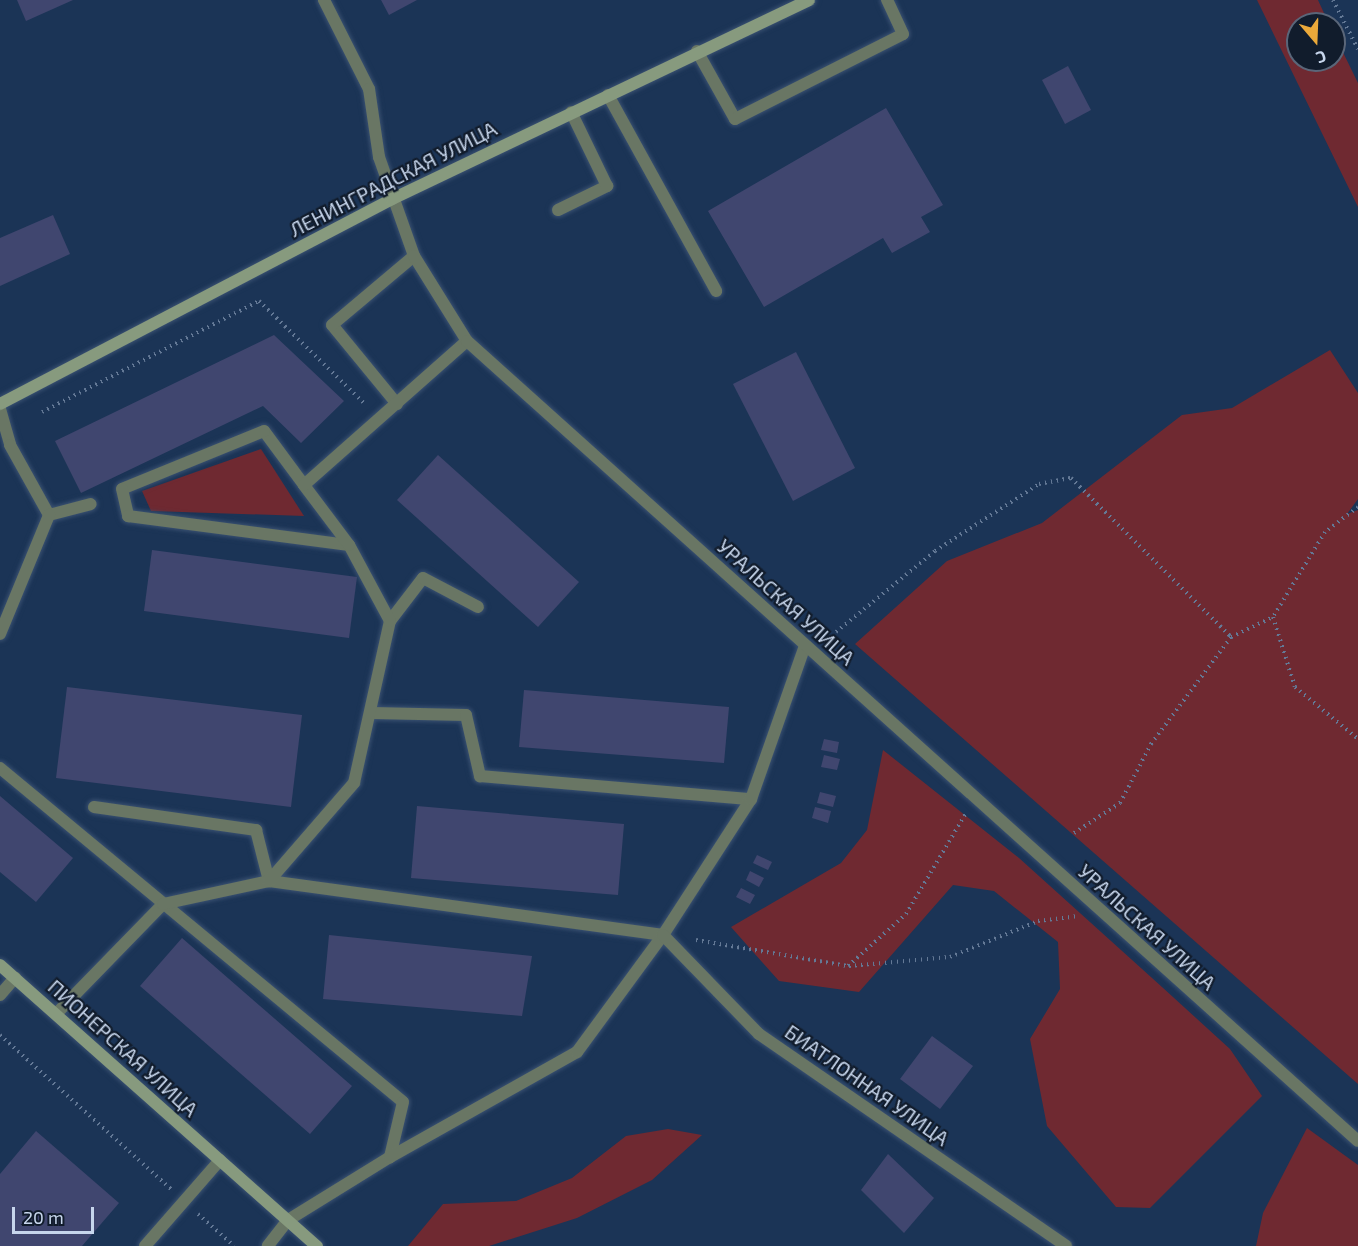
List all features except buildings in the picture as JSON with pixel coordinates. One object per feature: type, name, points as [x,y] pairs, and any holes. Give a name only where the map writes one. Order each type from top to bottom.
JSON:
[{"type":"main road","name":"ЛЕНИНГРАДСКАЯ УЛИЦА","points":[[0,404],[392,199],[697,51],[809,0]]},
{"type":"main road","name":"ПИОНЕРСКАЯ УЛИЦА","points":[[0,965],[317,1246]]},
{"type":"street","name":"УРАЛЬСКАЯ УЛИЦА","points":[[324,0],[369,89],[392,199],[414,256],[467,341],[976,797],[1102,914],[1358,1141]]},
{"type":"street","points":[[697,51],[735,119],[903,34],[887,0]]},
{"type":"street","points":[[608,94],[716,291]]},
{"type":"street","points":[[558,210],[608,186],[571,112]]},
{"type":"street","points":[[397,404],[332,325],[414,256]]},
{"type":"street","points":[[304,485],[467,341]]},
{"type":"street","points":[[0,409],[5,448],[49,515]]},
{"type":"street","points":[[349,545],[128,516],[122,489],[264,431],[349,545],[390,621]]},
{"type":"street","points":[[49,515],[91,504]]},
{"type":"street","points":[[0,634],[49,515]]},
{"type":"street","points":[[269,881],[354,783],[372,713],[390,621],[423,578],[478,607]]},
{"type":"street","points":[[268,1246],[288,1220],[390,1157],[577,1052],[663,935],[751,799],[805,646]]},
{"type":"street","points":[[372,713],[466,715],[480,776],[751,799]]},
{"type":"street","points":[[0,768],[403,1102],[390,1157]]},
{"type":"street","points":[[94,807],[256,830],[269,881]]},
{"type":"street","points":[[56,1014],[163,904],[269,881],[663,935]]},
{"type":"street","name":"БИАТЛОННАЯ УЛИЦА","points":[[663,935],[759,1034],[1066,1246]]},
{"type":"street","points":[[0,995],[15,978]]},
{"type":"street","points":[[145,1246],[220,1160]]},
{"type":"path","points":[[1333,0],[1358,49]]},
{"type":"path","points":[[42,412],[259,302],[380,419]]},
{"type":"path","points":[[836,632],[935,550],[1039,484],[1071,478],[1231,637]]},
{"type":"path","points":[[1074,832],[1120,803],[1151,744],[1231,637],[1273,617],[1325,532],[1358,507]]},
{"type":"path","points":[[1273,617],[1295,687],[1358,739]]},
{"type":"path","points":[[848,966],[906,914],[976,797]]},
{"type":"path","points":[[663,935],[848,966],[950,957],[1038,921],[1102,914]]},
{"type":"path","points":[[0,1035],[234,1246]]},
{"type":"shaded area","points":[[1257,0],[1318,0],[1324,12],[1286,12],[1286,59]]},
{"type":"shaded area","points":[[1346,58],[1358,83],[1358,207],[1292,72],[1346,72]]},
{"type":"shaded area","points":[[1330,350],[1358,393],[1358,499],[1347,514],[1358,510],[1358,1084],[855,644],[947,561],[1042,523],[1182,415],[1232,408]]},
{"type":"shaded area","points":[[261,449],[304,516],[151,511],[142,491]]},
{"type":"shaded area","points":[[883,750],[1019,858],[1230,1049],[1262,1096],[1150,1208],[1116,1207],[1047,1126],[1030,1039],[1060,989],[1058,942],[994,891],[953,885],[859,992],[779,981],[731,927],[841,863],[867,830]]},
{"type":"shaded area","points":[[1307,1128],[1358,1165],[1358,1246],[1256,1246],[1263,1213]]},
{"type":"shaded area","points":[[668,1129],[702,1135],[652,1180],[577,1218],[489,1246],[408,1246],[443,1204],[516,1201],[572,1178],[626,1136]]}]
